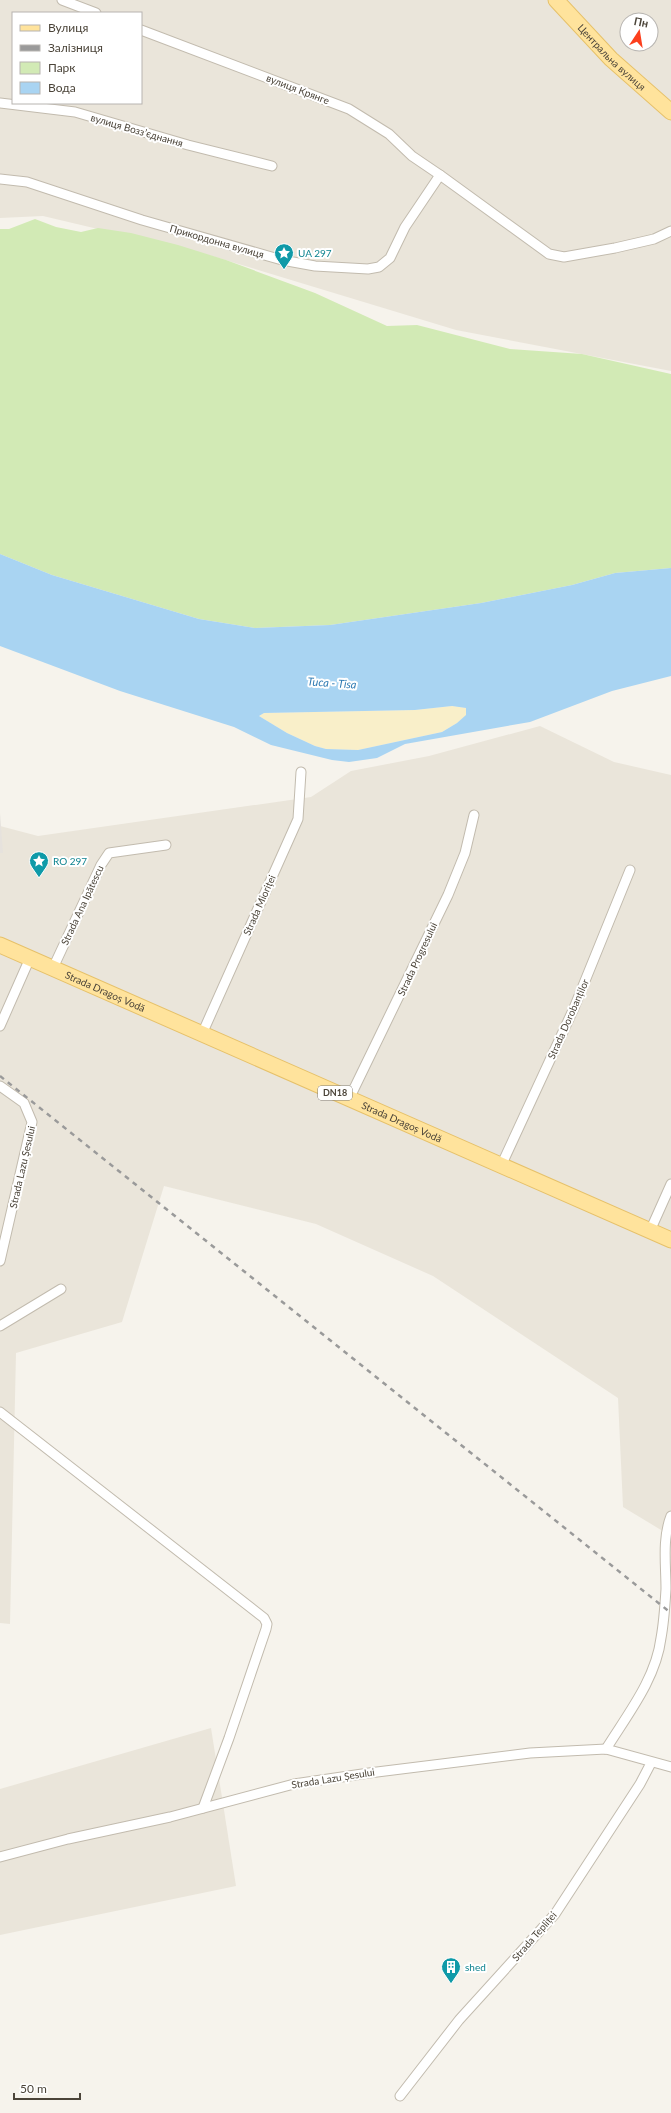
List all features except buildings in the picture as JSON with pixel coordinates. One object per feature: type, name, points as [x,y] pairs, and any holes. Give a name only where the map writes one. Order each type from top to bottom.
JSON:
[{"type":"main road","name":"Центральна вулиця","points":[[556,0],[611,60],[671,112]]},
{"type":"main road","name":"Strada Dragoș Vodă","points":[[0,945],[671,1240]]},
{"type":"street","points":[[62,0],[93,12]]},
{"type":"street","name":"вулиця Крянге","points":[[142,30],[348,109],[389,134],[412,156],[440,175]]},
{"type":"street","name":"вулиця Воззʼєднання","points":[[0,103],[75,112],[188,145],[272,166]]},
{"type":"street","points":[[440,175],[549,254],[564,256],[614,248],[654,239],[671,231]]},
{"type":"street","name":"Прикордонна вулиця","points":[[0,179],[27,182],[142,220],[282,260],[315,266],[368,269],[379,267],[390,258],[405,228],[440,175]]},
{"type":"street","name":"Strada Mioriței","points":[[202,1034],[298,819],[301,772]]},
{"type":"street","name":"Strada Progresului","points":[[349,1099],[448,895],[465,853],[474,815]]},
{"type":"street","name":"Strada Ana Ipătescu","points":[[53,968],[101,865],[109,853],[166,845]]},
{"type":"street","name":"Strada Dorobanților","points":[[501,1166],[574,1008],[630,870]]},
{"type":"street","points":[[0,1026],[30,958]]},
{"type":"street","name":"Strada Lazu Șesului","points":[[0,1086],[24,1103],[32,1122],[0,1262]]},
{"type":"street","points":[[650,1231],[671,1184]]},
{"type":"street","points":[[0,1326],[61,1289]]},
{"type":"street","points":[[0,1412],[264,1618],[267,1624],[266,1629],[203,1808]]},
{"type":"street","points":[[606,1749],[653,1670],[661,1638],[666,1589],[666,1542],[671,1516]]},
{"type":"street","name":"Strada Lazu Șesului","points":[[0,1857],[68,1839],[203,1808],[294,1784],[361,1774],[530,1753],[606,1749],[651,1763],[671,1767]]},
{"type":"street","name":"Strada Tepliței","points":[[400,2096],[459,2020],[555,1914],[640,1784],[651,1763]]},
{"type":"shaded area","points":[[0,0],[671,0],[671,371],[456,330],[212,256],[43,216],[0,218]]},
{"type":"shaded area","points":[[540,726],[614,762],[671,775],[671,1536],[623,1507],[618,1398],[433,1276],[316,1224],[164,1186],[122,1322],[16,1353],[10,1624],[0,1623],[0,826],[38,836],[311,797],[351,771],[429,756]]},
{"type":"shaded area","points":[[0,813],[3,853],[0,853]]},
{"type":"shaded area","points":[[211,1728],[236,1886],[0,1935],[0,1789]]},
{"type":"green space","points":[[35,219],[56,227],[81,232],[98,228],[131,233],[178,245],[226,260],[315,293],[387,326],[417,325],[510,349],[582,354],[671,374],[671,568],[615,573],[572,585],[481,603],[330,625],[255,628],[199,619],[52,575],[0,554],[0,229],[9,229]]},
{"type":"sand","points":[[452,706],[466,708],[466,716],[442,732],[358,750],[326,749],[315,746],[287,733],[259,716],[264,713],[415,710]]},
{"type":"water","name":"Тиса - Tisa","points":[[0,554],[52,575],[199,619],[255,628],[330,625],[481,603],[572,585],[615,573],[671,568],[671,676],[612,691],[530,722],[405,744],[377,758],[349,762],[332,760],[271,745],[234,727],[120,691],[0,646]],"holes":[[[452,706],[466,708],[466,715],[457,723],[442,732],[358,750],[326,749],[315,746],[287,733],[259,716],[264,713],[415,710]]]},
{"type":"railway","points":[[0,1076],[671,1613]]},
{"type":"place","name":"UA 297","points":[[284,270]]},
{"type":"place","name":"RO 297","points":[[39,878]]},
{"type":"place","name":"shed","points":[[451,1984]]}]
